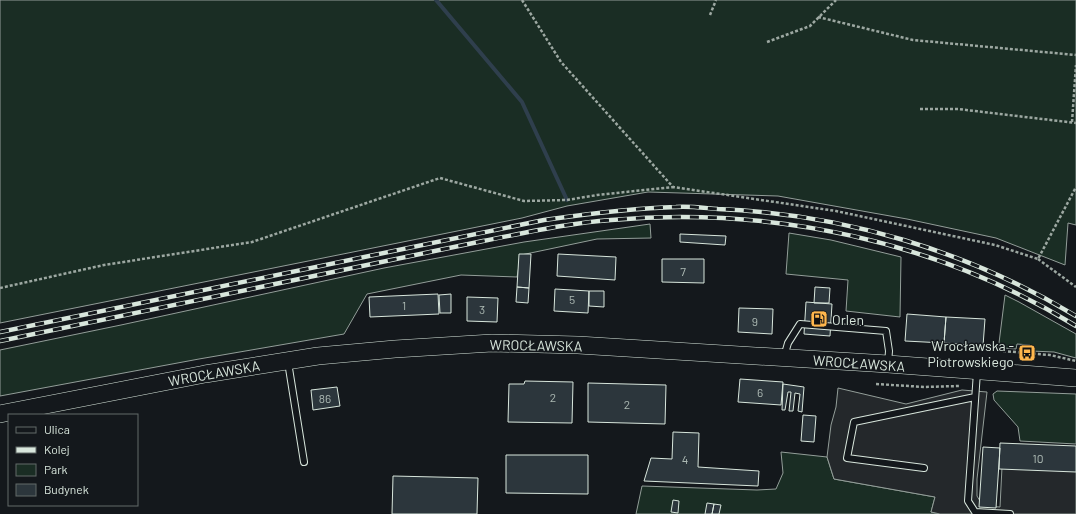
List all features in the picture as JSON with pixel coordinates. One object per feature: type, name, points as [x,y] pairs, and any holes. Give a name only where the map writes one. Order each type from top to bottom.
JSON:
[{"type":"main road","name":"WROCŁAWSKA","points":[[0,414],[205,374],[350,352],[492,343],[578,345],[888,364],[977,372],[1076,378]]},
{"type":"lane","points":[[784,358],[788,343],[800,324],[886,331],[889,351],[888,364]]},
{"type":"lane","points":[[288,361],[304,462]]},
{"type":"lane","points":[[977,372],[968,501],[975,512],[1010,514]]},
{"type":"lane","points":[[924,468],[847,458],[854,422],[975,397]]},
{"type":"path","points":[[522,0],[561,62],[673,187]]},
{"type":"path","points":[[710,15],[716,0]]},
{"type":"path","points":[[767,42],[810,26],[836,0]]},
{"type":"path","points":[[818,17],[913,40],[1076,55]]},
{"type":"path","points":[[1072,122],[1076,66]]},
{"type":"path","points":[[920,109],[958,109],[1076,123]]},
{"type":"path","points":[[0,288],[104,265],[252,242],[440,178],[524,201],[567,200],[597,195],[673,187],[836,211],[995,245],[1038,260],[1076,287]]},
{"type":"path","points":[[1038,260],[1076,187]]},
{"type":"path","points":[[1003,351],[1050,355],[1076,361]]},
{"type":"path","points":[[876,384],[924,387]]},
{"type":"green space","points":[[0,0],[1076,0],[1076,225],[1068,223],[1065,265],[996,238],[907,219],[778,196],[648,192],[567,206],[522,218],[0,323]]},
{"type":"green space","points":[[650,224],[651,238],[597,239],[521,255],[517,277],[461,275],[367,294],[344,334],[0,396],[0,350],[384,268],[524,242]]},
{"type":"green space","points":[[789,233],[831,240],[901,257],[900,317],[846,311],[848,280],[786,274]]},
{"type":"green space","points":[[1005,295],[1076,334],[1076,358],[1054,352],[1031,351],[1030,345],[1017,344],[1016,349],[1004,348],[998,351]]},
{"type":"green space","points":[[997,391],[1076,394],[1076,444],[1020,441],[1018,427],[994,400],[993,394]]},
{"type":"green space","points":[[781,452],[827,457],[834,479],[935,497],[931,512],[940,514],[636,514],[642,486],[757,490],[776,489],[783,473]]},
{"type":"shaded area","points":[[838,388],[906,404],[962,390],[987,392],[977,479],[977,496],[983,506],[1000,507],[1002,467],[1076,471],[1076,514],[940,514],[931,512],[935,497],[834,479],[827,457]]},
{"type":"building","points":[[680,234],[726,236],[725,245],[680,242]]},
{"type":"building","points":[[519,254],[531,254],[529,288],[517,287]]},
{"type":"building","points":[[558,254],[616,257],[615,280],[557,276]]},
{"type":"building","points":[[662,259],[704,259],[704,283],[662,282]]},
{"type":"building","points":[[517,287],[529,288],[528,303],[516,302]]},
{"type":"building","points":[[815,287],[830,288],[829,303],[814,303]]},
{"type":"building","points":[[555,289],[589,291],[588,313],[554,311]]},
{"type":"building","points":[[589,291],[604,291],[604,307],[589,306]]},
{"type":"building","points":[[438,294],[439,314],[370,317],[369,297]]},
{"type":"building","points":[[451,294],[451,313],[440,313],[439,295]]},
{"type":"building","points":[[467,297],[498,298],[497,322],[467,321]]},
{"type":"building","points":[[806,302],[832,304],[830,336],[804,334]]},
{"type":"building","points":[[739,308],[773,309],[772,334],[738,332]]},
{"type":"building","points":[[907,314],[946,317],[944,343],[905,341]]},
{"type":"building","points":[[946,317],[985,319],[983,346],[944,343]]},
{"type":"building","points":[[740,379],[783,382],[781,405],[738,402]]},
{"type":"building","points":[[525,381],[573,382],[572,423],[508,422],[509,384],[524,384]]},
{"type":"building","points":[[588,383],[666,385],[665,424],[588,422]]},
{"type":"building","points":[[783,384],[804,387],[802,412],[798,411],[800,394],[795,393],[793,411],[789,411],[791,392],[788,392],[785,410],[782,410]]},
{"type":"building","points":[[337,387],[340,406],[313,410],[311,390]]},
{"type":"building","points":[[803,415],[816,416],[814,442],[801,441]]},
{"type":"building","points":[[673,432],[699,433],[698,467],[759,471],[758,486],[644,481],[651,458],[672,459]]},
{"type":"building","points":[[1000,443],[1076,446],[1076,472],[999,469]]},
{"type":"building","points":[[983,447],[1000,448],[996,508],[979,507]]},
{"type":"building","points":[[506,455],[588,455],[588,494],[506,493]]},
{"type":"building","points":[[393,476],[478,478],[477,514],[392,514]]},
{"type":"building","points":[[673,500],[679,501],[678,513],[671,512]]},
{"type":"building","points":[[707,503],[714,504],[712,514],[705,514]]},
{"type":"building","points":[[714,504],[721,505],[719,514],[712,514]]},
{"type":"waterway","points":[[436,0],[522,102],[567,200]]},
{"type":"railway","points":[[0,332],[544,220],[626,210],[681,207],[765,212],[858,228],[904,240],[948,255],[992,273],[1035,293],[1076,316]]},
{"type":"railway","points":[[0,341],[483,241],[579,223],[672,217],[732,219],[792,225],[852,236],[911,251],[968,272],[1023,296],[1076,326]]},
{"type":"place","name":"Orlen","points":[[819,319]]},
{"type":"place","name":"Wrocławska - Piotrowskiego","points":[[1027,353]]}]
